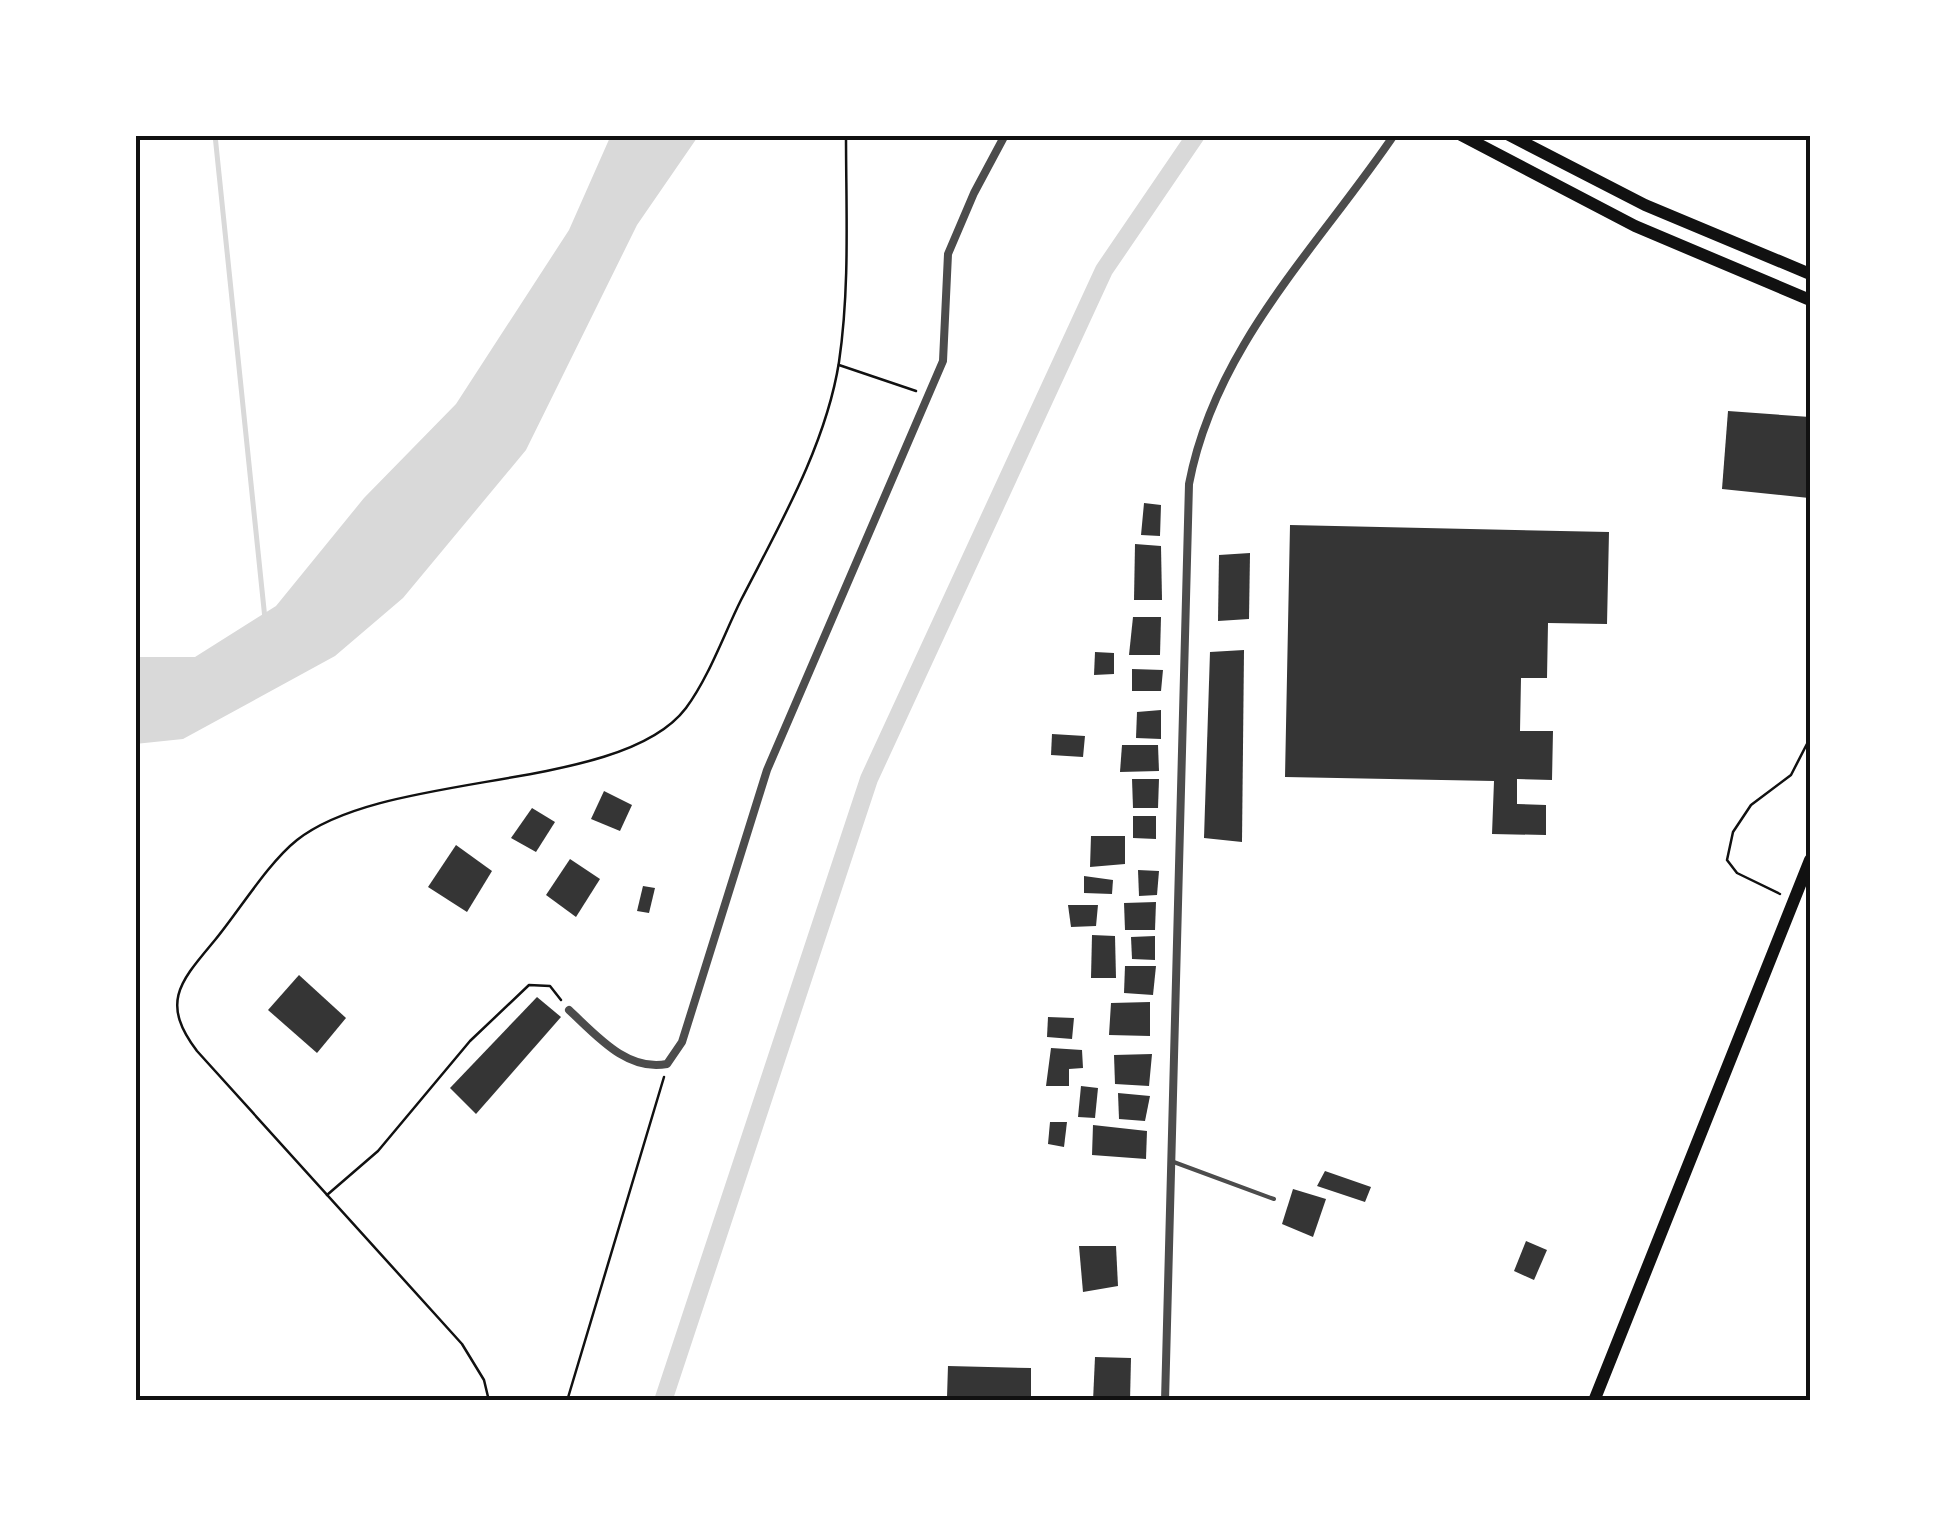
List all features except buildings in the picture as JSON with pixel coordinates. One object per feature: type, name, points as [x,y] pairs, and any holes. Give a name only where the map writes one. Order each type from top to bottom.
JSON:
[{"type":"main road","points":[[1461,135],[1635,226],[1810,300]]},
{"type":"main road","points":[[1509,135],[1645,204],[1810,274]]},
{"type":"main road","points":[[1594,1401],[1810,860]]},
{"type":"main road","points":[[1785,928],[1810,885]]},
{"type":"street","points":[[569,1010],[614,1053],[656,1066],[667,1064],[682,1042],[767,770],[942,361],[948,254],[1005,135]]},
{"type":"street","points":[[1165,1401],[1189,484],[1198,435],[1232,360],[1394,135]]},
{"type":"lane","points":[[1171,1161],[1274,1199]]},
{"type":"path","points":[[489,1401],[484,1380],[462,1344],[326,1196],[179,1026],[176,1004],[182,985],[296,840],[356,810],[623,750],[685,709],[775,534],[820,431],[838,365],[844,306],[846,135]]},
{"type":"path","points":[[838,365],[910,390]]},
{"type":"path","points":[[1794,901],[1737,873],[1726,860],[1734,832],[1751,805],[1791,776],[1810,738]]},
{"type":"path","points":[[326,1196],[378,1152],[470,1041],[529,984],[550,986],[569,1010]]},
{"type":"path","points":[[567,1401],[667,1064]]},
{"type":"shaded area","points":[[611,135],[699,135],[637,225],[526,450],[403,598],[335,656],[183,739],[135,744],[135,657],[195,657],[276,606],[364,498],[456,404],[569,230]]},
{"type":"waterway","points":[[215,135],[265,619]]},
{"type":"waterway","points":[[663,1401],[869,779],[1104,270],[1196,135]]}]
